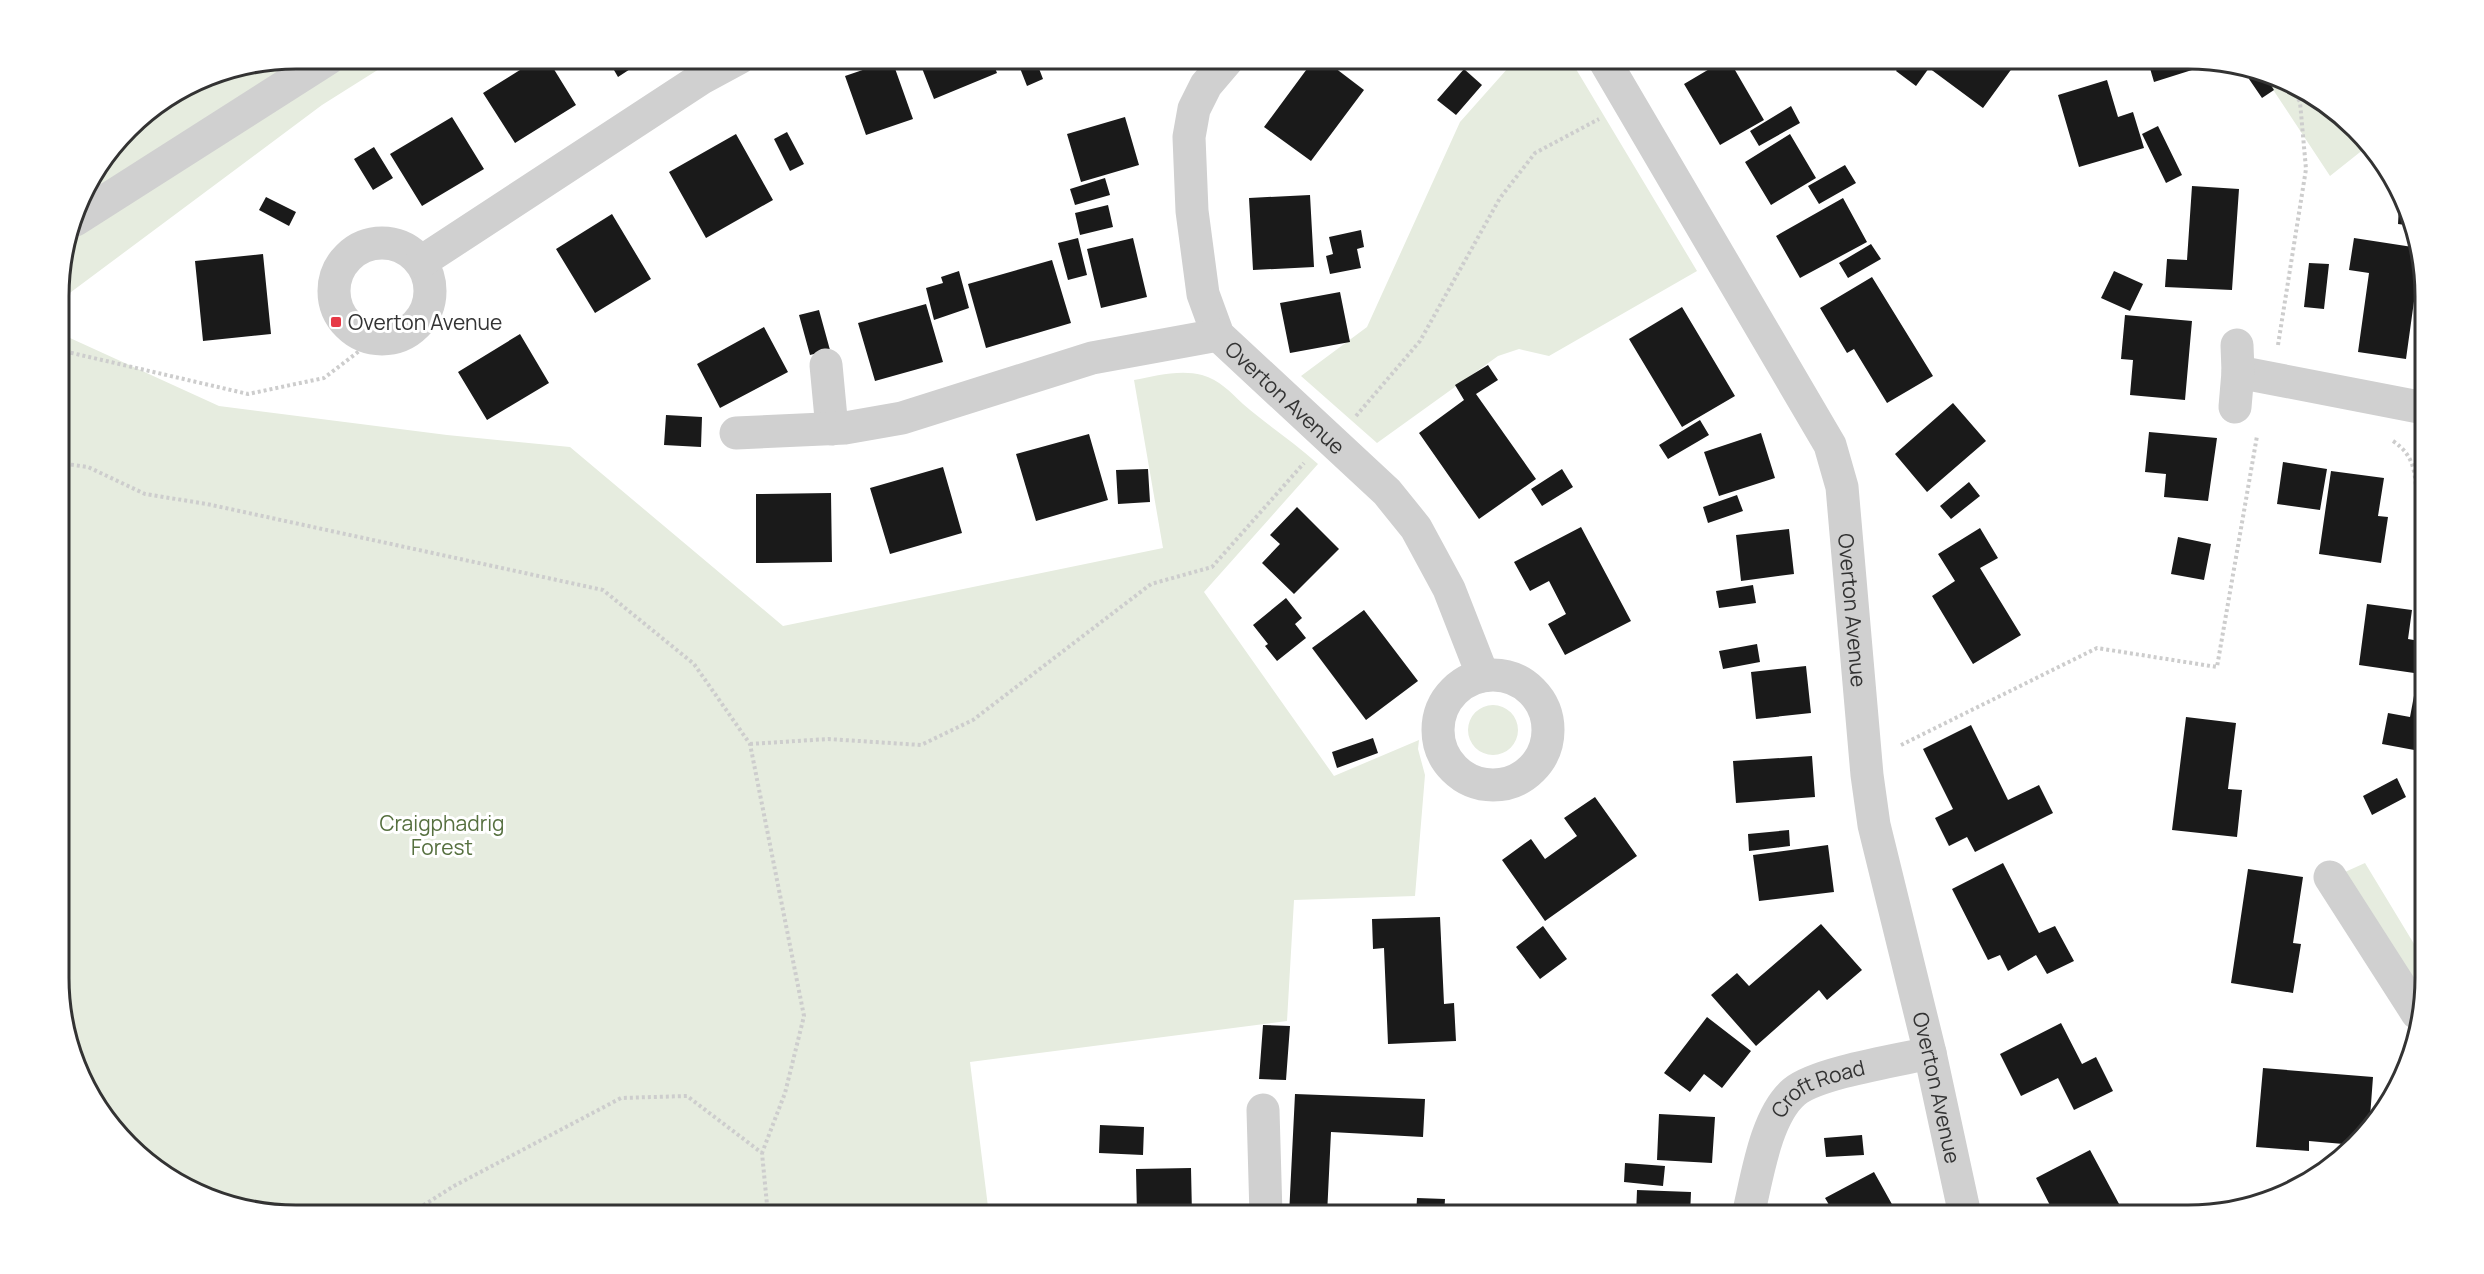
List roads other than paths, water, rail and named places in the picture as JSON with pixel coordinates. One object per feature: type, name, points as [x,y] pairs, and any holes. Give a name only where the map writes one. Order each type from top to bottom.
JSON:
[{"type":"street","points":[[84,214],[312,69]]},
{"type":"street","points":[[422,262],[719,69]]},
{"type":"street","name":"Overton Avenue","points":[[1220,69],[1206,85],[1194,109],[1189,137],[1192,211],[1203,294],[1218,335],[1387,492],[1416,528],[1449,589],[1483,676]]},
{"type":"street","name":"Overton Avenue","points":[[1609,69],[1830,445],[1842,487],[1866,763],[1874,825],[1930,1053],[1963,1205]]},
{"type":"street","points":[[380,242],[396,244],[410,250],[422,262],[429,276],[431,292],[428,308],[419,322],[407,332],[392,338],[375,339],[360,334],[347,325],[338,311],[334,296],[334,280],[340,266],[350,254],[364,245],[380,242]]},
{"type":"street","points":[[736,433],[832,429],[902,418],[1092,358],[1218,335]]},
{"type":"street","points":[[2235,407],[2238,359],[2415,406]]},
{"type":"street","points":[[826,365],[832,429]]},
{"type":"street","points":[[2330,877],[2413,1007]]},
{"type":"street","name":"Croft Road","points":[[1751,1205],[1769,1134],[1779,1111],[1794,1092],[1820,1079],[1930,1053]]},
{"type":"street","points":[[1263,1110],[1266,1205]]},
{"type":"place","name":"Overton Avenue","points":[[336,322]]},
{"type":"park label","name":"Craigphadrig Forest","points":[[442,835]]}]
